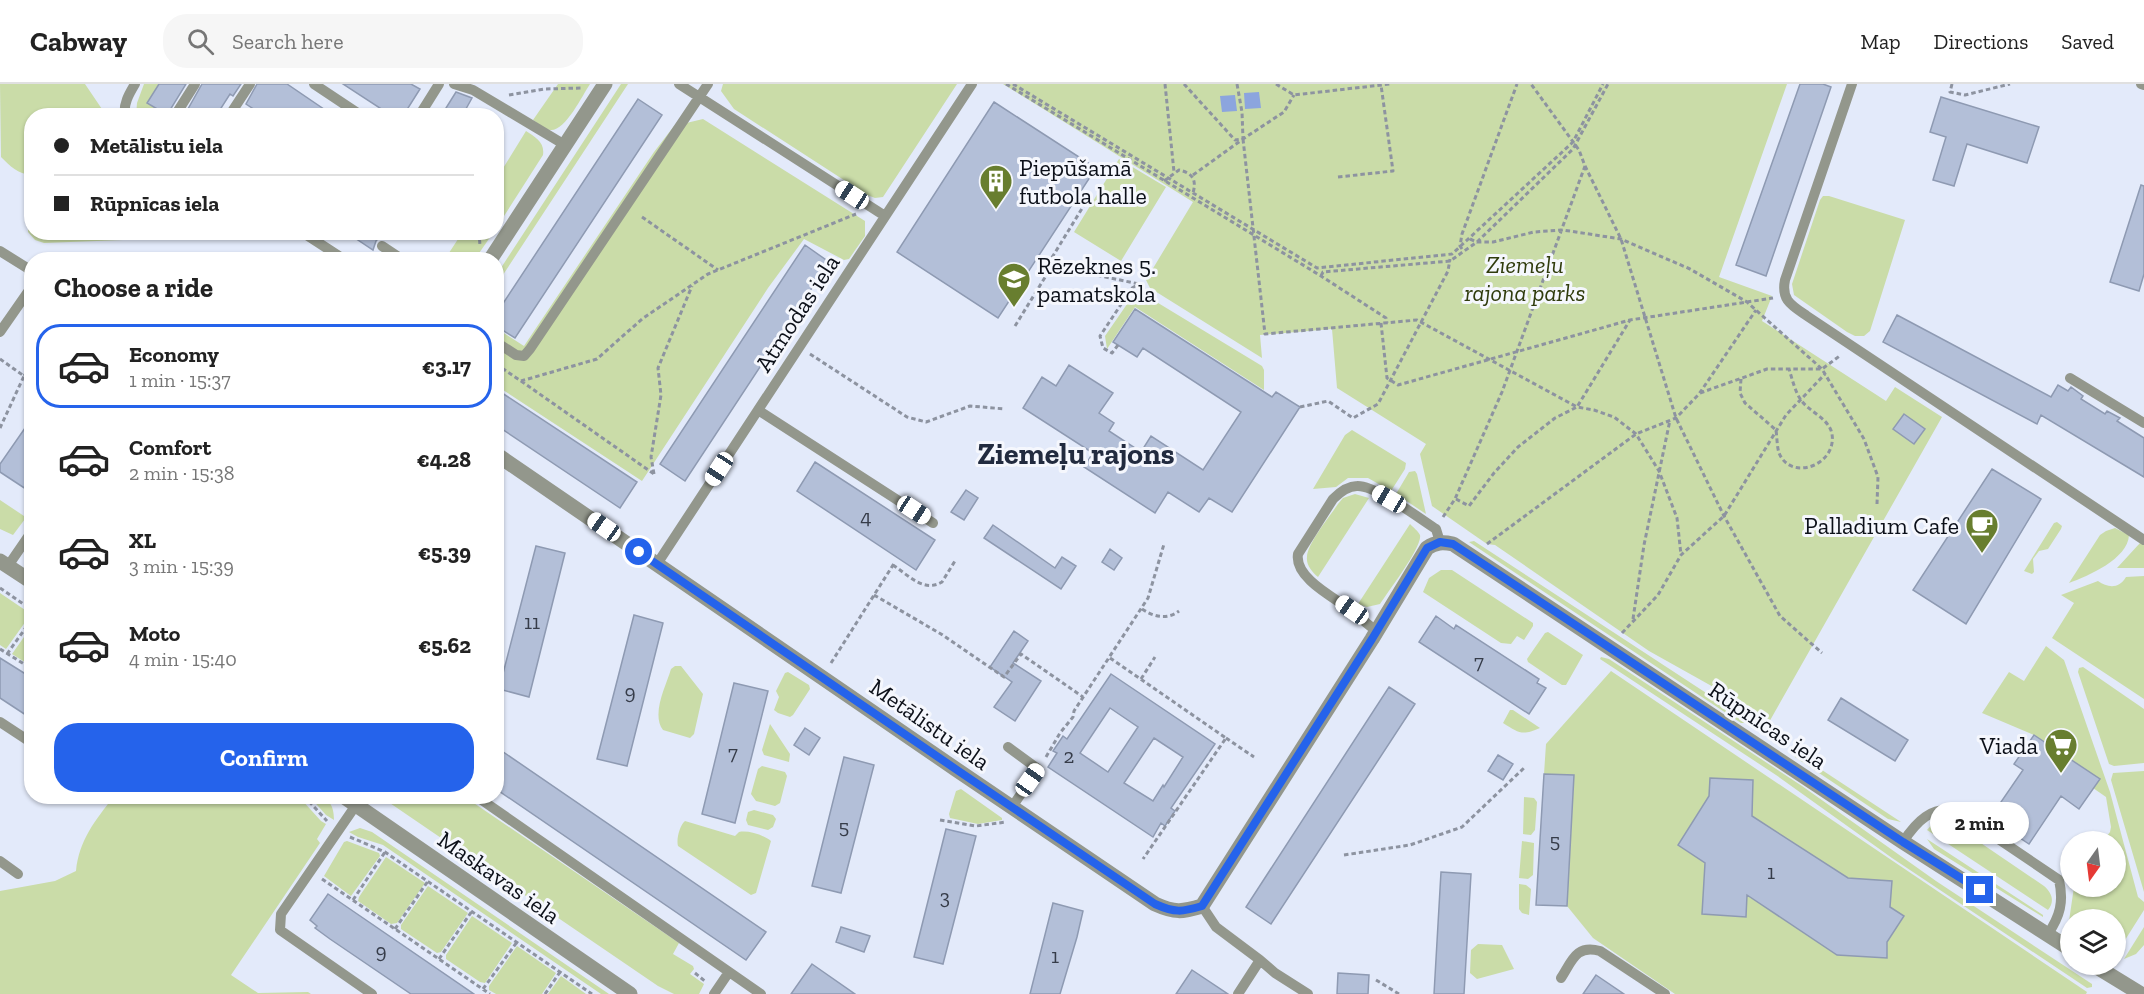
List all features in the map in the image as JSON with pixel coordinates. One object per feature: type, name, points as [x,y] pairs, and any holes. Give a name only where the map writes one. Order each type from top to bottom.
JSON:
[{"type":"street","points":[[504,239],[566,145],[598,86]]},
{"type":"street","name":"Metālistu iela","points":[[504,459],[657,564],[1010,813],[1155,904],[1170,911],[1183,911],[1202,906]]},
{"type":"street","points":[[1202,906],[1427,548],[1438,536]]},
{"type":"street","name":"Rūpnīcas iela","points":[[1438,536],[1903,842],[2060,942]]},
{"type":"street","points":[[4,563],[24,577]]},
{"type":"street","name":"Maskavas iela","points":[[353,804],[630,994]]},
{"type":"street","points":[[2110,975],[2141,994]]},
{"type":"lane","points":[[125,108],[126,99],[135,84]]},
{"type":"lane","points":[[180,108],[195,84]]},
{"type":"lane","points":[[234,108],[250,84]]},
{"type":"lane","points":[[314,84],[350,108]]},
{"type":"lane","points":[[424,108],[440,84]]},
{"type":"lane","points":[[454,84],[479,93],[566,145]]},
{"type":"lane","points":[[679,84],[885,216]]},
{"type":"lane","points":[[504,347],[516,355],[524,356],[530,349],[708,84]]},
{"type":"lane","name":"Atmodas iela","points":[[657,564],[972,84]]},
{"type":"lane","points":[[1852,84],[1785,280],[1784,296],[1799,311],[2144,540]]},
{"type":"lane","points":[[314,240],[333,252]]},
{"type":"lane","points":[[382,246],[391,252]]},
{"type":"lane","points":[[0,251],[24,267]]},
{"type":"lane","points":[[0,332],[24,298]]},
{"type":"lane","points":[[2070,378],[2144,423]]},
{"type":"lane","points":[[758,410],[933,523]]},
{"type":"lane","points":[[1374,635],[1352,610],[1309,581],[1297,559],[1333,499],[1339,493],[1354,486],[1370,489],[1438,536]]},
{"type":"lane","points":[[4,563],[24,540]]},
{"type":"lane","points":[[0,722],[24,738]]},
{"type":"lane","points":[[1008,747],[1038,769],[1010,813]]},
{"type":"lane","points":[[348,804],[338,830],[281,914],[280,930],[372,994]]},
{"type":"lane","points":[[488,804],[761,994]]},
{"type":"lane","points":[[1903,842],[1914,826],[1938,810],[1946,808],[1957,811],[2059,880],[2062,892],[2061,907],[2058,919],[2048,934]]},
{"type":"lane","points":[[0,861],[18,874]]},
{"type":"lane","points":[[1202,906],[1216,927],[1275,973],[1308,994]]},
{"type":"lane","points":[[1561,978],[1577,952],[1590,948],[1600,951],[1665,994]]},
{"type":"lane","points":[[1238,994],[1260,960]]},
{"type":"lane","points":[[714,994],[729,972]]},
{"type":"path","points":[[1006,84],[1321,276],[1386,318],[1387,323]]},
{"type":"path","points":[[1012,84],[1317,268],[1321,276]]},
{"type":"path","points":[[1165,84],[1174,172]]},
{"type":"path","points":[[1184,84],[1235,140],[1243,139]]},
{"type":"path","points":[[1237,84],[1242,112],[1264,334],[1417,320],[1577,407],[1614,417],[1636,434],[1659,471],[1677,518],[1681,555]]},
{"type":"path","points":[[1276,84],[1294,95],[1390,84]]},
{"type":"path","points":[[1462,250],[1462,234],[1517,84]]},
{"type":"path","points":[[1531,84],[1574,144],[1620,239],[1676,418],[1724,516],[1780,616],[1822,653]]},
{"type":"path","points":[[1321,276],[1323,272],[1450,261],[1470,239],[1574,144],[1603,84]]},
{"type":"path","points":[[1317,268],[1450,255],[1477,242],[1574,144],[1608,84]]},
{"type":"path","points":[[1952,84],[1950,92],[1965,95],[2010,84]]},
{"type":"path","points":[[1338,177],[1393,171],[1381,85]]},
{"type":"path","points":[[479,93],[495,97],[544,89],[598,86]]},
{"type":"path","points":[[1193,176],[1284,112],[1294,95]]},
{"type":"path","points":[[1438,536],[1510,371],[1585,166]]},
{"type":"path","points":[[1164,181],[1179,170],[1193,176],[1195,182],[1191,197]]},
{"type":"path","points":[[1086,202],[1048,264],[1139,284],[1132,288],[1100,336],[1103,348],[1112,353],[1118,345]]},
{"type":"path","points":[[521,381],[597,359],[642,319],[718,270],[871,208]]},
{"type":"path","points":[[642,217],[718,270]]},
{"type":"path","points":[[1470,239],[1477,242],[1493,242],[1534,232],[1563,230],[1620,239],[1690,269],[1747,302],[1822,369],[1864,439],[1878,477],[1877,504]]},
{"type":"path","points":[[1300,407],[1328,401],[1353,418],[1378,404],[1448,271],[1450,255]]},
{"type":"path","points":[[1015,326],[1052,266]]},
{"type":"path","points":[[504,369],[654,474],[651,457],[661,395],[658,368],[693,285]]},
{"type":"path","points":[[1381,324],[1387,378],[1398,386],[1630,320],[1784,296]]},
{"type":"path","points":[[1487,544],[1636,434],[1676,418],[1699,394],[1756,310]]},
{"type":"path","points":[[1455,499],[1469,506],[1494,473],[1518,447],[1555,418],[1577,407],[1630,320]]},
{"type":"path","points":[[1699,394],[1767,369],[1822,369],[1851,346]]},
{"type":"path","points":[[800,348],[907,417],[926,422],[970,406],[1005,409]]},
{"type":"path","points":[[0,359],[24,376],[0,428]]},
{"type":"path","points":[[1741,379],[1740,393],[1745,403],[1776,430],[1779,453],[1787,463],[1798,467],[1813,467],[1824,459],[1830,448],[1832,434],[1826,422],[1800,399],[1789,369]]},
{"type":"path","points":[[1622,633],[1658,595],[1681,555],[1724,516],[1786,414],[1825,374]]},
{"type":"path","points":[[1633,621],[1644,545],[1670,420]]},
{"type":"path","points":[[1038,769],[1056,738],[1073,717],[1074,711],[1142,609],[1148,598],[1164,544]]},
{"type":"path","points":[[830,665],[894,564],[919,583],[933,585],[942,582],[955,561]]},
{"type":"path","points":[[0,588],[24,604]]},
{"type":"path","points":[[874,595],[941,634],[1004,677],[1021,654],[1083,697]]},
{"type":"path","points":[[1142,609],[1152,615],[1164,617],[1179,611]]},
{"type":"path","points":[[7,654],[24,631]]},
{"type":"path","points":[[0,649],[24,664]]},
{"type":"path","points":[[1141,679],[1155,657]]},
{"type":"path","points":[[1110,658],[1254,757]]},
{"type":"path","points":[[1143,859],[1226,738]]},
{"type":"path","points":[[1344,855],[1410,845],[1462,827],[1524,768]]},
{"type":"path","points":[[311,804],[338,830],[385,852],[592,994]]},
{"type":"path","points":[[940,820],[976,826],[1006,822],[1010,813]]},
{"type":"path","points":[[353,900],[385,852]]},
{"type":"path","points":[[322,879],[490,994]]},
{"type":"path","points":[[395,929],[428,881]]},
{"type":"path","points":[[440,959],[472,911]]},
{"type":"path","points":[[483,989],[517,942]]},
{"type":"path","points":[[545,994],[560,972]]},
{"type":"path","points":[[1376,980],[1399,994]]},
{"type":"green space","points":[[0,84],[85,84],[101,108],[24,108],[24,174],[1,157]]},
{"type":"green space","points":[[144,84],[159,84],[148,103],[156,108],[137,108]]},
{"type":"green space","points":[[558,84],[590,84],[567,119],[556,129],[550,130],[533,120]]},
{"type":"green space","points":[[621,84],[628,84],[504,273],[504,263]]},
{"type":"green space","points":[[723,84],[957,84],[883,197],[875,198],[734,109],[721,91]]},
{"type":"green space","name":"Ziemeļu rajona parks","points":[[1003,84],[1787,84],[1719,277],[1772,296],[1762,321],[1886,401],[1895,387],[1942,417],[1768,724],[1733,698],[1649,651],[1495,545],[1487,544],[1432,506],[1420,454],[1426,444],[1337,388],[1332,329],[1260,335],[1262,358],[1150,288],[1146,280],[1193,202]]},
{"type":"green space","points":[[703,119],[865,221],[865,236],[849,259],[844,260],[804,239],[768,288],[642,481],[504,391],[504,333],[524,346],[654,152],[674,126]]},
{"type":"green space","points":[[526,131],[541,143],[543,155],[504,216],[504,167]]},
{"type":"green space","points":[[1119,159],[1166,187],[1121,261],[1074,232]]},
{"type":"green space","points":[[1823,196],[1905,220],[1870,331],[1864,336],[1855,336],[1847,332],[1794,295],[1792,284]]},
{"type":"green space","points":[[35,240],[123,240],[44,243]]},
{"type":"green space","points":[[457,240],[488,240],[480,252],[450,252]]},
{"type":"green space","points":[[1140,292],[1262,366],[1264,390],[1135,307],[1107,349],[1105,336],[1134,294]]},
{"type":"green space","points":[[1352,430],[1406,463],[1405,469],[1391,491],[1368,478],[1348,478],[1336,487],[1313,489],[1345,435]]},
{"type":"green space","points":[[1415,471],[1426,514],[1396,494],[1409,472]]},
{"type":"green space","points":[[1355,494],[1369,498],[1318,577],[1307,563],[1308,551],[1338,504],[1343,498]]},
{"type":"green space","points":[[0,500],[24,516],[24,520],[13,535],[0,529]]},
{"type":"green space","points":[[2057,522],[2062,526],[2061,529],[2048,549],[2039,551],[2033,559],[2034,572],[2032,574],[2024,571],[2054,523]]},
{"type":"green space","points":[[1410,524],[1420,535],[1416,549],[1404,570],[1380,604],[1367,607],[1358,604]]},
{"type":"green space","points":[[2115,528],[2129,535],[2122,552],[2106,565],[2069,583],[2100,535]]},
{"type":"green space","points":[[1474,541],[1749,721],[1741,723],[1469,542]]},
{"type":"green space","points":[[2140,543],[2144,545],[2144,568],[2117,568]]},
{"type":"green space","points":[[1441,570],[1452,570],[1533,623],[1524,640],[1517,636],[1511,644],[1501,643],[1423,592],[1429,578]]},
{"type":"green space","points":[[2144,576],[2144,699],[2052,638],[2074,603],[2061,595],[2098,581],[2113,586],[2120,584],[2126,577]]},
{"type":"green space","points":[[0,593],[24,609],[24,624],[6,649],[0,645]]},
{"type":"green space","points":[[1548,632],[1583,655],[1566,685],[1562,685],[1528,662],[1527,659]]},
{"type":"green space","points":[[24,637],[24,662],[12,654]]},
{"type":"green space","points":[[2046,646],[2064,660],[2110,792],[2120,831],[2110,831],[2106,797],[2093,788],[2099,779],[2034,735],[1982,713],[2009,672],[2024,681]]},
{"type":"green space","points":[[1601,657],[1609,659],[1802,786],[1936,881],[2060,963],[2060,970],[1892,858],[1776,775],[1600,659]]},
{"type":"green space","points":[[681,666],[703,694],[694,734],[690,738],[663,730],[658,716],[671,669]]},
{"type":"green space","points":[[2083,667],[2144,709],[2144,763],[2114,766],[2109,764],[2078,672],[2079,668]]},
{"type":"green space","points":[[1611,671],[2087,992],[2086,994],[1675,994],[1593,938],[1567,906],[1574,775],[1544,774],[1546,744]]},
{"type":"green space","points":[[788,672],[809,685],[810,689],[790,717],[774,710],[779,697],[776,691],[785,673]]},
{"type":"green space","points":[[1510,710],[1540,728],[1525,733],[1503,723]]},
{"type":"green space","points":[[770,724],[790,754],[789,762],[764,755],[762,750]]},
{"type":"green space","points":[[1790,749],[1901,822],[1888,819],[1795,757]]},
{"type":"green space","points":[[762,766],[785,772],[787,776],[780,803],[775,806],[756,801],[751,794],[758,769]]},
{"type":"green space","points":[[2144,771],[2144,892],[2111,780],[2113,773]]},
{"type":"green space","points":[[961,789],[1002,820],[978,824],[950,818],[949,814],[956,791]]},
{"type":"green space","points":[[1524,797],[1534,798],[1537,802],[1535,830],[1531,835],[1523,834]]},
{"type":"green space","points":[[108,804],[305,804],[326,824],[317,839],[320,843],[231,975],[258,993],[308,992],[311,994],[0,994],[0,891],[55,881],[76,871],[84,840]]},
{"type":"green space","points":[[316,804],[330,804],[334,820]]},
{"type":"green space","points":[[391,804],[475,804],[679,943],[673,954],[693,966],[694,969],[690,974],[704,984],[699,994],[674,994],[658,986]]},
{"type":"green space","points":[[754,810],[773,815],[776,819],[773,827],[768,830],[748,825],[746,820],[748,812]]},
{"type":"green space","points":[[1939,820],[1947,820],[2044,886],[2052,897],[2048,910],[1927,830]]},
{"type":"green space","points":[[685,821],[735,836],[739,832],[751,832],[771,841],[756,893],[751,895],[678,846],[679,832]]},
{"type":"green space","points":[[360,828],[372,832],[609,994],[601,994],[383,845],[349,832]]},
{"type":"green space","points":[[1927,839],[2043,915],[2043,917],[1934,849]]},
{"type":"green space","points":[[347,841],[379,853],[380,856],[351,896],[324,876],[344,842]]},
{"type":"green space","points":[[1522,841],[1534,843],[1533,875],[1528,879],[1519,878]]},
{"type":"green space","points":[[2126,852],[2138,897],[2144,902],[2144,910],[2126,938],[2126,909],[2071,909],[2073,897],[2126,897]]},
{"type":"green space","points":[[386,857],[425,883],[397,923],[391,924],[358,901]]},
{"type":"green space","points":[[1519,884],[1531,889],[1529,915],[1522,913],[1519,909]]},
{"type":"green space","points":[[428,886],[468,913],[441,952],[437,953],[401,929],[401,925]]},
{"type":"green space","points":[[472,916],[512,943],[485,983],[446,959],[446,955]]},
{"type":"green space","points":[[2144,927],[2144,945],[2136,954],[2126,958]]},
{"type":"green space","points":[[1478,944],[1502,945],[1514,969],[1477,979],[1470,973],[1471,950]]},
{"type":"green space","points":[[517,946],[556,973],[542,994],[496,994],[489,990],[489,986]]},
{"type":"green space","points":[[2068,975],[2078,975],[2092,984],[2092,987],[2087,988]]},
{"type":"green space","points":[[561,976],[586,994],[548,994]]},
{"type":"water","points":[[1259,92],[1261,108],[1245,109],[1244,93]]},
{"type":"water","points":[[1235,95],[1237,111],[1222,112],[1220,96]]},
{"type":"building","points":[[159,84],[186,84],[171,108],[155,108],[147,103]]},
{"type":"building","points":[[202,84],[241,84],[233,96],[230,94],[221,108],[188,108]]},
{"type":"building","points":[[257,84],[287,84],[322,108],[252,108],[246,104]]},
{"type":"building","points":[[343,84],[411,84],[420,89],[408,108],[380,108]]},
{"type":"building","points":[[1800,84],[1823,84],[1831,87],[1766,276],[1736,265]]},
{"type":"building","points":[[456,92],[472,98],[466,108],[446,108]]},
{"type":"building","points":[[1941,97],[2039,127],[2027,163],[1967,144],[1954,186],[1933,180],[1946,137],[1930,132]]},
{"type":"building","points":[[638,99],[662,115],[515,338],[504,331],[504,302]]},
{"type":"building","name":"Piepūšamā futbola halle","points":[[994,102],[1096,168],[998,318],[897,252]]},
{"type":"building","points":[[2141,185],[2144,186],[2144,274],[2139,291],[2110,282]]},
{"type":"building","points":[[358,240],[377,240],[373,250]]},
{"type":"building","points":[[805,245],[829,262],[685,481],[660,464]]},
{"type":"building","points":[[1135,309],[1272,397],[1276,392],[1300,407],[1232,512],[1209,498],[1199,512],[1168,492],[1155,513],[1084,467],[1093,453],[1023,408],[1042,377],[1056,386],[1069,365],[1113,393],[1099,413],[1114,423],[1109,431],[1141,452],[1151,436],[1203,470],[1241,412],[1143,348],[1137,357],[1113,342]]},
{"type":"building","points":[[1897,315],[2051,397],[2058,385],[2068,391],[2071,387],[2083,396],[2081,399],[2105,414],[2107,411],[2120,418],[2117,421],[2144,438],[2144,477],[2041,415],[2037,424],[1883,342]]},
{"type":"building","points":[[504,394],[637,482],[620,508],[504,430]]},
{"type":"building","points":[[1904,414],[1925,429],[1914,444],[1893,429]]},
{"type":"building","points":[[24,430],[24,488],[0,472],[0,464]]},
{"type":"building","points":[[815,462],[935,540],[916,570],[797,491]]},
{"type":"building","points":[[1992,469],[2041,499],[1966,624],[1913,590]]},
{"type":"building","points":[[966,490],[978,498],[964,520],[951,512]]},
{"type":"building","points":[[993,525],[1055,568],[1062,557],[1076,566],[1061,589],[984,538]]},
{"type":"building","points":[[536,546],[565,553],[529,697],[504,690],[504,670]]},
{"type":"building","points":[[1110,549],[1122,558],[1114,570],[1102,562]]},
{"type":"building","points":[[634,615],[663,623],[627,766],[597,759]]},
{"type":"building","points":[[1436,616],[1454,629],[1456,625],[1539,679],[1537,683],[1546,688],[1529,714],[1419,642]]},
{"type":"building","points":[[1014,631],[1028,641],[1013,663],[1041,681],[1015,721],[994,707],[1012,682],[990,667]]},
{"type":"building","points":[[0,658],[24,673],[24,714],[0,698]]},
{"type":"building","points":[[1111,674],[1215,744],[1171,808],[1175,811],[1165,826],[1161,823],[1153,837],[1048,767],[1057,753],[1053,751],[1063,736],[1067,739]],"holes":[[[1110,708],[1138,727],[1108,772],[1080,753]],[[1154,738],[1183,757],[1153,801],[1124,783]]]},
{"type":"building","points":[[734,683],[768,691],[735,823],[702,814]]},
{"type":"building","points":[[1389,687],[1415,704],[1271,924],[1246,907]]},
{"type":"building","points":[[1841,698],[1908,740],[1895,761],[1828,720]]},
{"type":"building","points":[[805,728],[820,738],[809,755],[794,745]]},
{"type":"building","points":[[2034,735],[2100,779],[2079,809],[2061,796],[2029,844],[1990,818],[2023,770],[2014,764]]},
{"type":"building","points":[[504,752],[766,932],[746,960],[504,794]]},
{"type":"building","points":[[1498,755],[1513,764],[1503,780],[1488,771]]},
{"type":"building","points":[[844,757],[874,765],[841,893],[812,886]]},
{"type":"building","points":[[1544,774],[1574,775],[1567,906],[1536,905]]},
{"type":"building","points":[[1710,778],[1753,780],[1752,816],[1848,878],[1892,881],[1890,907],[1904,916],[1887,942],[1887,958],[1837,955],[1747,895],[1746,917],[1702,914],[1705,863],[1678,845],[1709,796]]},
{"type":"building","points":[[946,829],[976,836],[943,964],[914,957]]},
{"type":"building","points":[[1441,872],[1471,874],[1464,994],[1434,994]]},
{"type":"building","points":[[328,894],[474,994],[411,994],[330,939],[315,928],[317,926],[310,920]]},
{"type":"building","points":[[1053,903],[1083,911],[1077,937],[1060,994],[1030,994]]},
{"type":"building","points":[[841,927],[870,936],[864,952],[836,942]]},
{"type":"building","points":[[812,964],[855,994],[791,994]]},
{"type":"building","points":[[1192,970],[1228,994],[1176,994]]},
{"type":"building","points":[[1338,973],[1369,975],[1368,994],[1337,994]]},
{"type":"building","points":[[1596,975],[1624,994],[1583,994]]},
{"type":"place","name":"Piepūšamā futbola halle","points":[[996,210]]},
{"type":"place","name":"Rēzeknes 5. pamatskola","points":[[1014,308]]},
{"type":"place","name":"Palladium Cafe","points":[[1982,554]]},
{"type":"place","name":"Viada","points":[[2061,774]]},
{"type":"district","name":"Ziemeļu rajons","points":[[1076,454]]},
{"type":"route","points":[[639,552],[823,676],[993,795],[1155,904],[1170,911],[1183,911],[1202,906],[1372,639],[1427,548],[1440,542],[1453,544],[1903,842],[1980,890]]}]
